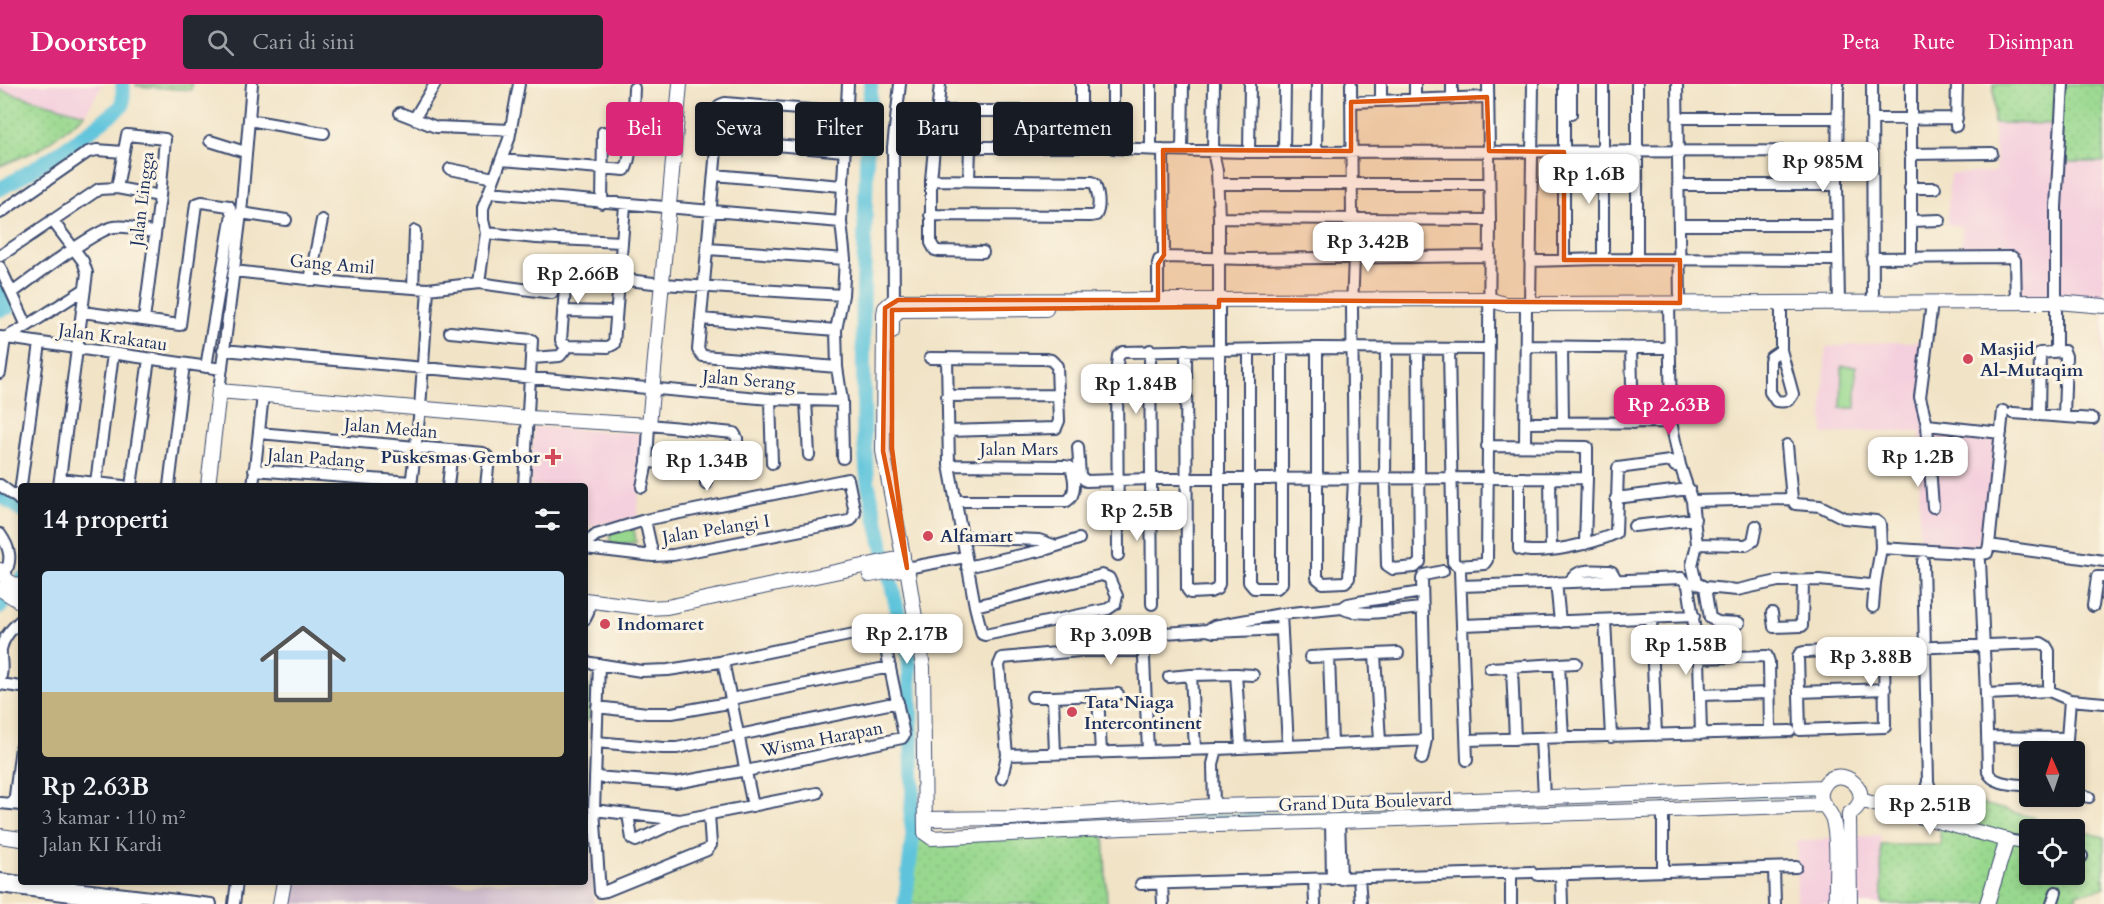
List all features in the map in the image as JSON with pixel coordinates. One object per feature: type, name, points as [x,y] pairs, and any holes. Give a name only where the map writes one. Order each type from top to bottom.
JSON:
[{"type":"street","points":[[208,483],[241,213],[252,84]]},
{"type":"street","points":[[414,119],[435,84]]},
{"type":"street","points":[[479,283],[486,233],[482,213],[511,130],[519,84]]},
{"type":"street","points":[[642,487],[647,462],[680,84]]},
{"type":"street","points":[[847,102],[848,84]]},
{"type":"street","points":[[900,84],[893,147],[892,448],[909,566],[903,564]]},
{"type":"street","points":[[938,102],[940,84]]},
{"type":"street","points":[[1081,84],[1081,102]]},
{"type":"street","points":[[1113,84],[1113,148],[1249,152],[1316,150],[1871,151]]},
{"type":"street","points":[[1151,84],[1151,149]]},
{"type":"street","points":[[1182,150],[1183,84]]},
{"type":"street","points":[[1186,350],[1187,589],[1192,593],[1210,592],[1215,591],[1218,587],[1219,218],[1218,184],[1213,151],[1214,84]]},
{"type":"street","points":[[1249,152],[1250,84]]},
{"type":"street","points":[[1284,152],[1285,84]]},
{"type":"street","points":[[1316,150],[1317,84]]},
{"type":"street","points":[[1317,348],[1317,578],[1323,583],[1345,582],[1349,578],[1354,480],[1351,84]]},
{"type":"street","points":[[1381,84],[1381,101]]},
{"type":"street","points":[[1415,84],[1416,99]]},
{"type":"street","points":[[1452,84],[1452,99]]},
{"type":"street","points":[[1449,349],[1453,562],[1458,566],[1484,564],[1486,562],[1488,446],[1489,256],[1484,221],[1489,184],[1488,84]]},
{"type":"street","points":[[1525,446],[1526,346],[1534,152],[1533,84]]},
{"type":"street","points":[[1564,84],[1568,152]]},
{"type":"street","points":[[1568,260],[1568,152],[1571,84]]},
{"type":"street","points":[[1603,84],[1603,260]]},
{"type":"street","points":[[1637,84],[1641,151]]},
{"type":"street","points":[[1641,260],[1643,84]]},
{"type":"street","points":[[1677,84],[1680,260],[1669,348],[1671,422],[1695,519],[1696,544],[1692,572],[1696,583],[1705,587],[1737,590],[1772,582],[1803,581],[1870,585],[1875,583]]},
{"type":"street","points":[[1838,84],[1839,303]]},
{"type":"street","points":[[1872,84],[1873,303]]},
{"type":"street","points":[[1911,84],[1911,259]]},
{"type":"street","points":[[1872,119],[1956,122],[1957,84]]},
{"type":"street","points":[[2056,351],[2056,207],[2062,84]]},
{"type":"street","points":[[501,160],[623,170],[628,167],[634,88]]},
{"type":"street","points":[[1351,102],[1487,97]]},
{"type":"street","points":[[400,113],[436,127],[511,130]]},
{"type":"street","points":[[1677,118],[1837,118]]},
{"type":"street","points":[[249,120],[324,133]]},
{"type":"street","points":[[602,203],[603,132]]},
{"type":"street","name":"Jalan Lingga","points":[[117,188],[128,134],[165,139],[144,320]]},
{"type":"street","points":[[210,141],[245,152]]},
{"type":"street","points":[[0,213],[88,152],[97,150],[123,152]]},
{"type":"street","points":[[1163,150],[1164,257]]},
{"type":"street","points":[[1910,154],[1992,153]]},
{"type":"street","points":[[716,156],[698,350],[703,356],[837,367]]},
{"type":"street","points":[[843,458],[842,401],[837,367],[836,330],[843,295],[845,259],[841,222],[844,156]]},
{"type":"street","points":[[932,156],[930,239],[935,250],[983,252]]},
{"type":"street","points":[[969,180],[970,156]]},
{"type":"street","points":[[450,169],[494,178]]},
{"type":"street","points":[[714,175],[842,186]]},
{"type":"street","points":[[930,215],[1091,216],[1098,210],[1098,192],[1092,182],[931,180]]},
{"type":"street","points":[[1218,184],[1489,184]]},
{"type":"street","points":[[1678,185],[1837,185]]},
{"type":"street","points":[[0,256],[99,189],[117,188],[160,196]]},
{"type":"street","points":[[1910,188],[1935,188]]},
{"type":"street","points":[[489,192],[841,222]]},
{"type":"street","points":[[82,312],[180,325],[196,204],[202,202],[229,206],[232,214],[206,367]]},
{"type":"street","points":[[625,205],[619,279],[616,312],[614,344],[611,347],[563,344],[561,341],[563,311],[568,273],[619,279],[662,284],[843,295]]},
{"type":"street","points":[[241,213],[286,220]]},
{"type":"street","points":[[1219,218],[1484,221]]},
{"type":"street","points":[[52,220],[86,266],[60,482],[96,483],[113,354]]},
{"type":"street","points":[[310,280],[322,220]]},
{"type":"street","points":[[1911,221],[1940,220]]},
{"type":"street","points":[[1680,223],[1838,222]]},
{"type":"street","points":[[12,293],[74,249],[111,227],[155,232]]},
{"type":"street","points":[[413,288],[415,231]]},
{"type":"street","points":[[486,233],[622,242]]},
{"type":"street","points":[[708,249],[845,259]]},
{"type":"street","points":[[1158,300],[1158,264],[1159,260],[1164,257],[1489,256]]},
{"type":"street","points":[[1872,258],[2012,257],[2015,260],[2016,303]]},
{"type":"street","points":[[1530,261],[1838,260]]},
{"type":"street","points":[[0,267],[27,326]]},
{"type":"street","name":"Gang Amil","points":[[234,271],[310,280],[428,289],[479,283],[552,293],[554,279],[566,280]]},
{"type":"street","points":[[0,373],[3,337],[27,326],[85,289]]},
{"type":"street","points":[[411,483],[424,368],[428,289]]},
{"type":"street","points":[[894,307],[1158,300],[1219,304]]},
{"type":"street","points":[[894,307],[902,310],[1219,304],[2057,302],[2104,306]]},
{"type":"street","points":[[1780,303],[1781,350]]},
{"type":"street","points":[[1932,303],[1920,397],[1927,425],[1933,507]]},
{"type":"street","points":[[563,311],[616,312]]},
{"type":"street","points":[[701,319],[836,330]]},
{"type":"street","points":[[450,333],[531,338],[533,342],[524,483]]},
{"type":"street","name":"Jalan Krakatau","points":[[3,337],[222,369]]},
{"type":"street","points":[[22,483],[40,343]]},
{"type":"street","points":[[532,358],[560,356],[568,346]]},
{"type":"street","points":[[1526,346],[1669,348]]},
{"type":"street","points":[[1631,347],[1633,423]]},
{"type":"street","points":[[1118,555],[1118,356],[1120,353],[1150,350],[1317,348],[1488,349]]},
{"type":"street","points":[[1562,348],[1563,422]]},
{"type":"street","points":[[1249,350],[1249,582],[1254,588],[1277,588],[1282,583],[1282,349]]},
{"type":"street","points":[[1386,349],[1387,565],[1393,569],[1415,567],[1420,562],[1418,349]]},
{"type":"street","name":"Jalan Serang","points":[[224,350],[770,399],[842,401]]},
{"type":"street","points":[[1150,350],[1152,604]]},
{"type":"street","points":[[2038,414],[2040,353],[2064,351],[2066,356],[2064,416]]},
{"type":"street","points":[[930,358],[1051,360],[1058,370],[1058,428],[948,431]]},
{"type":"street","points":[[947,358],[949,465],[966,562],[975,606],[980,630],[985,635],[1108,609],[1115,604],[1117,596],[1110,580],[1102,575],[975,606]]},
{"type":"street","points":[[131,483],[149,359]]},
{"type":"street","points":[[169,483],[184,364]]},
{"type":"street","points":[[219,391],[530,418],[649,424],[734,433],[737,438],[738,473]]},
{"type":"street","points":[[253,483],[263,395]]},
{"type":"street","points":[[947,396],[1058,395]]},
{"type":"street","points":[[770,399],[772,463]]},
{"type":"street","points":[[806,401],[809,455]]},
{"type":"street","points":[[1881,548],[1987,553],[2002,411],[2093,419]]},
{"type":"street","points":[[1525,423],[1671,422]]},
{"type":"street","points":[[1927,425],[2001,433]]},
{"type":"street","name":"Jalan Medan","points":[[259,433],[486,454],[489,461],[486,483]]},
{"type":"street","points":[[1787,445],[1792,499],[1797,506],[1823,507],[1839,516],[1879,522],[1881,548],[1873,607]]},
{"type":"street","points":[[1488,446],[1587,447],[1585,544]]},
{"type":"street","points":[[1078,447],[1080,476],[1083,481],[1587,478]]},
{"type":"street","points":[[448,483],[452,450]]},
{"type":"street","points":[[1519,478],[1519,549],[1551,549],[1585,544],[1616,533],[1618,468],[1670,461],[1674,462],[1675,466],[1680,465]]},
{"type":"street","points":[[647,462],[703,465],[706,468],[706,484]]},
{"type":"street","name":"Jalan Mars","points":[[949,465],[1068,466],[1072,470],[1073,497],[1067,501],[955,501]]},
{"type":"street","name":"Jalan Padang","points":[[254,470],[400,483]]},
{"type":"street","points":[[1550,478],[1551,549]]},
{"type":"street","name":"Jalan Pelangi I","points":[[588,546],[653,556],[684,553],[851,520],[855,513],[848,479],[645,520]]},
{"type":"street","points":[[0,485],[18,499]]},
{"type":"street","points":[[1616,498],[1689,489]]},
{"type":"street","points":[[1692,501],[1792,499]]},
{"type":"street","points":[[1634,526],[1695,519]]},
{"type":"street","points":[[588,543],[596,535],[645,520],[653,556]]},
{"type":"street","points":[[1696,544],[1746,545],[1753,541],[1756,526]]},
{"type":"street","points":[[0,534],[9,548],[10,555],[6,582],[18,598]]},
{"type":"street","points":[[962,537],[1039,540],[1056,546]]},
{"type":"street","points":[[588,607],[667,607],[903,564],[966,562],[1056,546],[1079,539]]},
{"type":"street","points":[[1989,545],[2104,561]]},
{"type":"street","points":[[1923,561],[1928,782],[1934,802],[1931,820]]},
{"type":"street","points":[[1980,561],[1988,772],[1990,777],[1996,781],[2019,784]]},
{"type":"street","points":[[903,564],[923,667],[925,825]]},
{"type":"street","points":[[1460,571],[1467,760]]},
{"type":"street","points":[[1422,759],[1426,741],[1422,592],[1424,575],[1443,572]]},
{"type":"street","points":[[2093,606],[2097,578],[2104,577]]},
{"type":"street","points":[[1461,586],[1682,578],[1688,585],[1700,657],[1701,734]]},
{"type":"street","points":[[1772,613],[1774,627],[1802,626],[1803,581]]},
{"type":"street","points":[[1556,582],[1560,622]]},
{"type":"street","points":[[1705,587],[1710,618],[1718,622],[1739,622]]},
{"type":"street","points":[[1207,630],[1214,626],[1281,614],[1342,608],[1358,602],[1422,592]]},
{"type":"street","points":[[1342,608],[1347,612],[1359,613],[1423,608]]},
{"type":"street","points":[[1281,614],[1288,746]]},
{"type":"street","points":[[1463,625],[1694,616]]},
{"type":"street","points":[[1651,618],[1656,735]]},
{"type":"street","points":[[1605,620],[1611,736]]},
{"type":"street","points":[[0,679],[1,646],[18,623]]},
{"type":"street","name":"Wisma Harapan","points":[[737,736],[721,661],[879,629],[883,631],[904,736],[899,740],[744,771],[750,806]]},
{"type":"street","points":[[1079,651],[1089,645],[1143,635],[1207,630],[1214,632],[1282,630]]},
{"type":"street","points":[[1143,635],[1148,751]]},
{"type":"street","points":[[1884,649],[1886,725],[1882,729],[1800,730],[1798,657],[1801,652],[2033,642],[2046,646],[2049,651],[2049,691]]},
{"type":"street","points":[[1002,778],[1007,755],[1000,660],[1002,658],[1079,651],[1143,651]]},
{"type":"street","points":[[1311,657],[1398,652]]},
{"type":"street","points":[[1375,654],[1380,742]]},
{"type":"street","points":[[1329,656],[1332,744]]},
{"type":"street","points":[[1700,657],[1767,656],[1770,731]]},
{"type":"street","points":[[588,662],[659,671],[721,661]]},
{"type":"street","points":[[1490,668],[1576,663]]},
{"type":"street","points":[[599,664],[596,742],[590,775],[600,892],[707,850],[711,845],[709,814]]},
{"type":"street","points":[[1559,664],[1563,738]]},
{"type":"street","points":[[597,707],[647,713],[672,713],[890,667]]},
{"type":"street","points":[[1512,667],[1515,739]]},
{"type":"street","points":[[1236,674],[1241,748]]},
{"type":"street","points":[[1191,675],[1195,749]]},
{"type":"street","points":[[1169,677],[1253,675]]},
{"type":"street","points":[[0,684],[18,687]]},
{"type":"street","points":[[1799,692],[1885,689]]},
{"type":"street","points":[[1986,694],[2049,691],[2070,700],[2104,703]]},
{"type":"street","points":[[1701,695],[1769,693]]},
{"type":"street","points":[[1032,697],[1118,694]]},
{"type":"street","points":[[1098,696],[1101,753]]},
{"type":"street","points":[[1053,697],[1055,754]]},
{"type":"street","points":[[2067,741],[2070,700]]},
{"type":"street","name":"Wisma Harapan","points":[[596,742],[677,748],[898,702]]},
{"type":"street","points":[[1467,740],[1790,730]]},
{"type":"street","points":[[590,775],[675,783],[744,771],[737,736]]},
{"type":"street","points":[[1987,737],[2067,738]]},
{"type":"street","points":[[1541,738],[1544,796]]},
{"type":"street","points":[[1007,755],[1426,741]]},
{"type":"street","points":[[1214,806],[1213,764],[1217,749]]},
{"type":"street","name":"Grand Duta Boulevard","points":[[1827,809],[1446,809],[1214,806],[1127,819],[937,839],[929,837],[925,825],[1011,818],[1127,819],[1335,822],[1446,809],[1544,796],[1823,787],[1837,777],[1848,778],[1857,785],[1860,800]]},
{"type":"street","points":[[1910,814],[1922,800],[1928,782]]},
{"type":"street","points":[[1823,787],[1821,793],[1834,827],[1836,904]]},
{"type":"street","points":[[628,814],[634,841],[680,820],[817,793]]},
{"type":"street","points":[[2085,796],[2089,797]]},
{"type":"street","points":[[1850,904],[1849,814],[1856,809],[1860,800],[2019,842]]},
{"type":"street","points":[[0,803],[18,805]]},
{"type":"street","points":[[1662,809],[1663,870]]},
{"type":"street","points":[[594,810],[680,820]]},
{"type":"street","points":[[1335,822],[1336,879]]},
{"type":"street","points":[[0,836],[18,839]]},
{"type":"street","points":[[1987,904],[2007,840]]},
{"type":"street","points":[[1141,884],[1796,867]]},
{"type":"street","points":[[1774,868],[1775,904]]},
{"type":"street","points":[[1511,873],[1511,904]]},
{"type":"street","points":[[1561,874],[1562,904]]},
{"type":"street","points":[[1359,878],[1361,904]]},
{"type":"street","points":[[0,879],[18,881]]},
{"type":"street","points":[[1314,879],[1315,904]]},
{"type":"street","points":[[1162,884],[1163,904]]},
{"type":"street","points":[[38,885],[136,904]]},
{"type":"street","points":[[234,904],[237,885]]},
{"type":"street","points":[[280,904],[283,885]]},
{"type":"street","points":[[0,887],[211,904]]},
{"type":"street","points":[[2052,904],[2056,892]]},
{"type":"highlighted area","points":[[1487,97],[1489,151],[1564,152],[1564,260],[1680,260],[1680,303],[1219,300],[1219,307],[892,310],[892,448],[907,568],[883,451],[885,308],[898,300],[1158,300],[1158,264],[1164,255],[1163,150],[1351,151],[1351,102]]},
{"type":"shaded area","points":[[0,84],[103,84],[85,114],[0,90]]},
{"type":"shaded area","points":[[1994,123],[2058,124],[2059,162],[2104,162],[2104,297],[2015,299],[2014,255],[1961,255],[1962,227],[1947,224],[1950,174],[1996,172]]},
{"type":"shaded area","points":[[2103,306],[2104,455],[2100,455]]},
{"type":"shaded area","points":[[1888,342],[1928,342],[1920,397],[1927,425],[2001,433],[1987,551],[1919,543],[1920,432],[1876,431],[1823,434],[1826,347]]},
{"type":"shaded area","points":[[534,427],[644,434],[637,517],[588,527],[588,483],[530,483]]},
{"type":"shaded area","points":[[588,813],[594,904],[288,904],[291,885],[588,885]]},
{"type":"shaded area","points":[[1881,835],[1882,904],[1796,904],[1797,841]]},
{"type":"green space","points":[[136,84],[192,84],[191,90],[136,86]]},
{"type":"green space","points":[[1994,84],[2104,84],[2104,162],[2059,162],[2058,124],[1994,123]]},
{"type":"green space","points":[[0,90],[85,114],[40,149],[0,166]]},
{"type":"green space","points":[[1842,366],[1856,366],[1856,408],[1841,408]]},
{"type":"green space","points":[[634,529],[636,542],[611,545],[610,532]]},
{"type":"green space","points":[[588,685],[590,685],[589,721]]},
{"type":"green space","points":[[1936,791],[2038,819],[2019,819],[2019,885],[2085,885],[2085,832],[2104,837],[2104,888],[2076,894],[2077,904],[1882,904],[1881,845],[1941,845]]},
{"type":"green space","points":[[1104,830],[1107,904],[901,904],[908,839]]},
{"type":"waterway","points":[[0,189],[63,150],[123,105],[123,84]]},
{"type":"waterway","points":[[871,84],[867,140],[863,308],[864,437],[868,484],[909,660],[913,833],[905,904]]},
{"type":"waterway","points":[[0,288],[9,307],[0,310]]},
{"type":"waterway","points":[[0,495],[18,507]]},
{"type":"waterway","points":[[0,607],[18,583]]},
{"type":"waterway","points":[[1067,821],[1811,795]]},
{"type":"waterway","points":[[929,826],[956,825]]},
{"type":"waterway","points":[[912,827],[920,827]]},
{"type":"place","name":"Masjid Al-Mutaqim","points":[[1968,359]]},
{"type":"place","name":"Puskesmas Gembor","points":[[553,457]]},
{"type":"place","name":"Alfamart","points":[[928,536]]},
{"type":"place","name":"Indomaret","points":[[605,624]]},
{"type":"place","name":"Tata Niaga Intercontinent","points":[[1072,712]]}]
